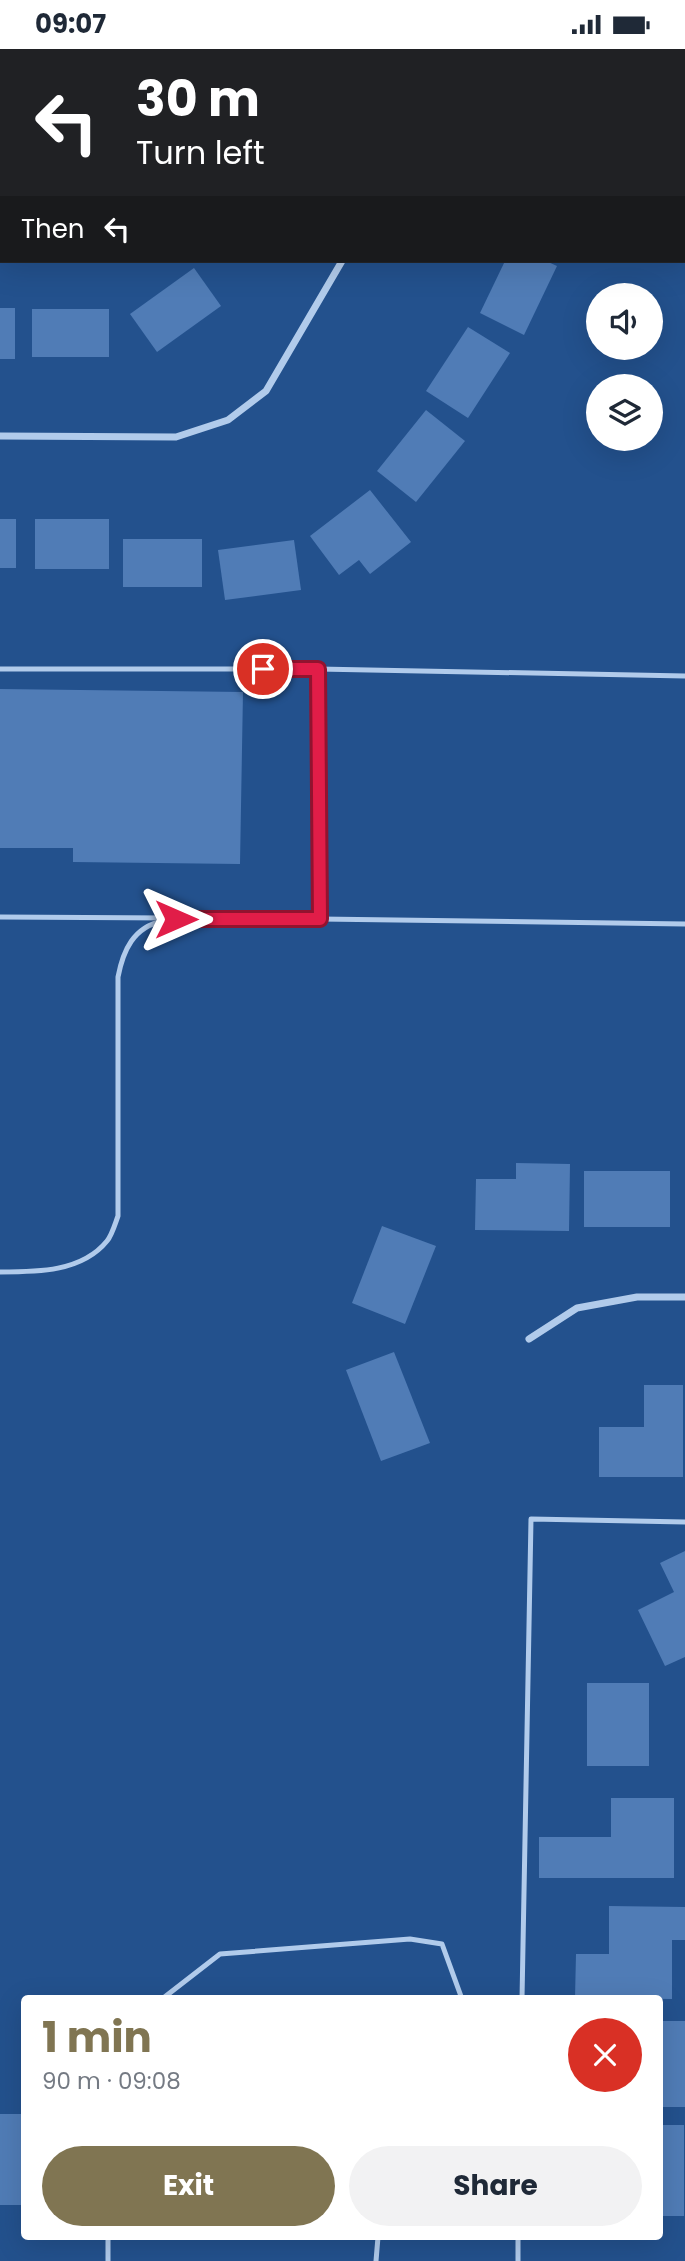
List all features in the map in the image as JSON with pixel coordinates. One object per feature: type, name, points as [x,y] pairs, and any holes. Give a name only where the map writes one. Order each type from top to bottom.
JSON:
[{"type":"street","points":[[0,436],[176,437],[229,420],[266,391],[341,263]]},
{"type":"street","points":[[529,1339],[577,1308],[637,1297],[685,1297]]},
{"type":"lane","points":[[0,669],[318,669],[685,676]]},
{"type":"lane","points":[[318,669],[320,919]]},
{"type":"lane","points":[[0,917],[685,924]]},
{"type":"lane","points":[[0,1272],[57,1270],[86,1259],[108,1240],[118,1216],[118,977],[125,948],[134,936],[157,922],[176,919]]},
{"type":"lane","points":[[523,1995],[531,1519],[685,1522]]},
{"type":"lane","points":[[167,1995],[220,1954],[410,1939],[442,1944],[461,1995]]},
{"type":"lane","points":[[108,2240],[108,2261]]},
{"type":"lane","points":[[376,2261],[378,2240]]},
{"type":"lane","points":[[518,2240],[518,2261]]},
{"type":"building","points":[[504,263],[550,263],[557,266],[524,335],[480,313]]},
{"type":"building","points":[[194,268],[221,306],[157,352],[130,314]]},
{"type":"building","points":[[0,308],[15,308],[15,359],[0,359]]},
{"type":"building","points":[[32,309],[109,309],[109,357],[32,357]]},
{"type":"building","points":[[468,327],[510,353],[468,418],[426,391]]},
{"type":"building","points":[[426,410],[465,441],[416,502],[377,471]]},
{"type":"building","points":[[370,490],[411,542],[370,574],[359,560],[339,575],[310,536]]},
{"type":"building","points":[[0,519],[16,519],[16,568],[0,568]]},
{"type":"building","points":[[35,519],[109,519],[109,569],[35,569]]},
{"type":"building","points":[[123,539],[202,539],[202,587],[123,587]]},
{"type":"building","points":[[294,540],[301,590],[225,600],[218,550]]},
{"type":"building","points":[[0,689],[243,692],[240,864],[73,862],[73,848],[0,848]]},
{"type":"building","points":[[516,1163],[570,1164],[569,1231],[475,1230],[476,1179],[516,1179]]},
{"type":"building","points":[[584,1171],[670,1171],[670,1227],[584,1227]]},
{"type":"building","points":[[382,1226],[436,1246],[405,1324],[352,1303]]},
{"type":"building","points":[[394,1352],[430,1443],[381,1461],[346,1370]]},
{"type":"building","points":[[644,1385],[683,1385],[683,1477],[599,1477],[599,1427],[644,1427]]},
{"type":"building","points":[[685,1551],[685,1657],[665,1666],[638,1610],[674,1592],[660,1563]]},
{"type":"building","points":[[587,1683],[649,1683],[649,1766],[587,1766]]},
{"type":"building","points":[[611,1798],[674,1798],[674,1878],[539,1878],[539,1837],[611,1837]]},
{"type":"building","points":[[609,1906],[685,1907],[685,1940],[672,1940],[672,1999],[663,1999],[663,1995],[575,1995],[576,1954],[609,1954]]},
{"type":"building","points":[[663,2021],[685,2021],[685,2107],[663,2107]]},
{"type":"building","points":[[0,2114],[21,2114],[21,2205],[0,2205]]},
{"type":"building","points":[[663,2125],[684,2125],[684,2216],[663,2216]]},
{"type":"route","points":[[176,919],[320,919],[318,669],[263,669]]}]
